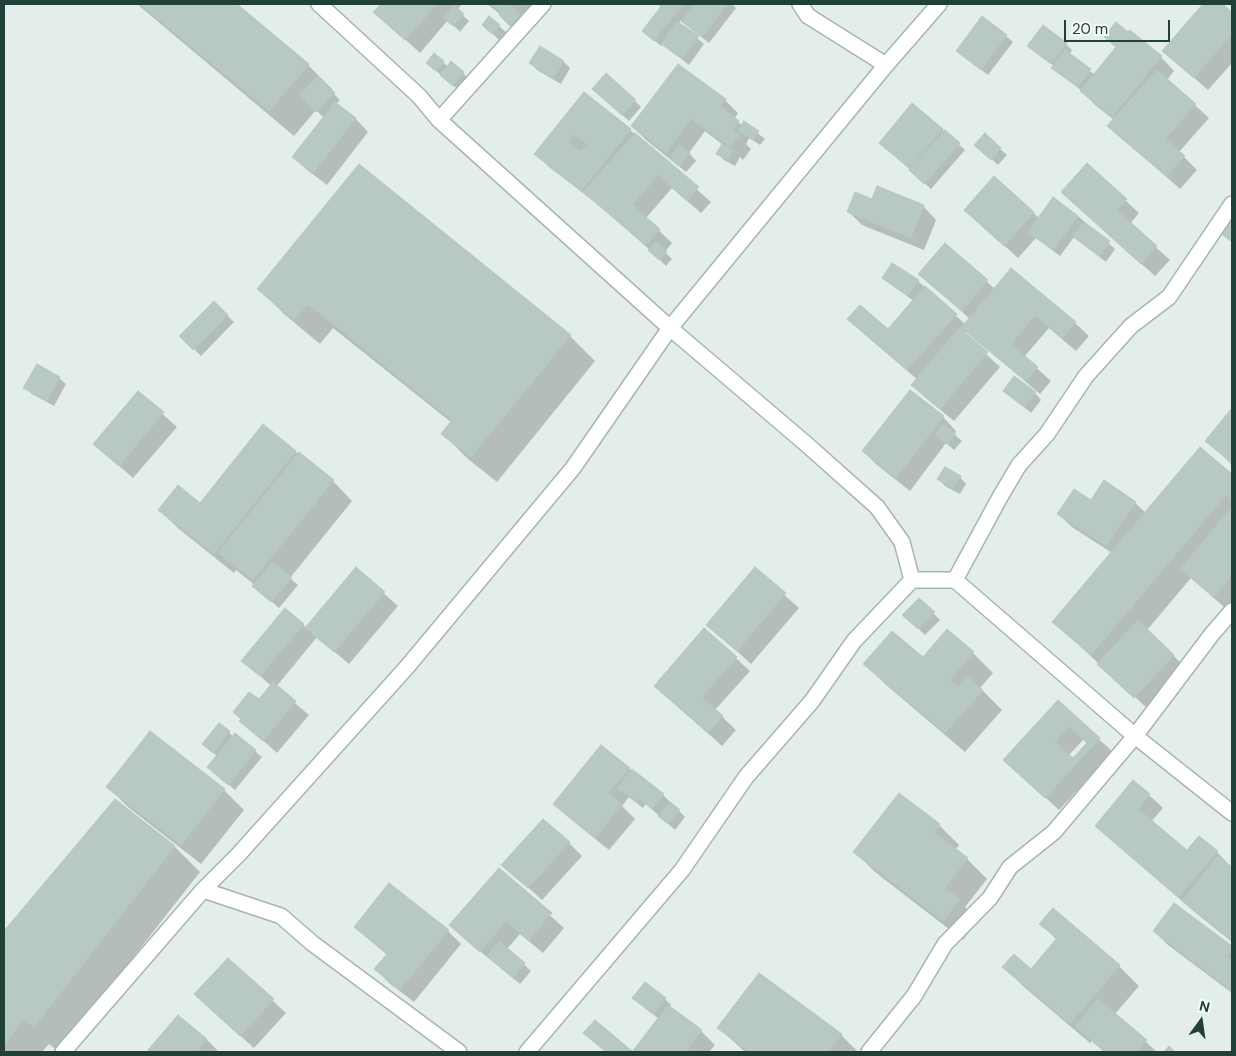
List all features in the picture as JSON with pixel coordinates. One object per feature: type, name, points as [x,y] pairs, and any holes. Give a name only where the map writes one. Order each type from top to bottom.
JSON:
[{"type":"street","points":[[319,4],[419,96],[439,120],[670,328],[877,507],[902,542],[912,580]]},
{"type":"street","points":[[439,120],[543,4]]},
{"type":"street","points":[[800,4],[808,16],[886,66]]},
{"type":"street","points":[[63,1052],[203,890],[238,855],[407,667],[573,468],[670,328],[939,4]]},
{"type":"street","points":[[955,580],[1019,465],[1047,434],[1086,376],[1124,333],[1169,297],[1232,204]]},
{"type":"street","points":[[527,1052],[682,870],[746,777],[812,701],[854,640],[912,580],[955,580],[1135,736],[1232,813]]},
{"type":"street","points":[[870,1052],[914,996],[945,944],[990,898],[1010,867],[1054,832],[1135,736],[1212,634],[1232,611]]},
{"type":"street","points":[[203,890],[281,916],[312,943],[459,1052]]},
{"type":"building","points":[[140,4],[237,4],[309,64],[269,111]]},
{"type":"building","points":[[381,4],[437,4],[405,40],[373,12]]},
{"type":"building","points":[[491,4],[507,4],[501,12]]},
{"type":"building","points":[[510,4],[520,15],[510,26],[499,15]]},
{"type":"building","points":[[663,4],[683,4],[654,41],[642,31]]},
{"type":"building","points":[[694,4],[728,4],[702,37],[681,21]]},
{"type":"building","points":[[1203,4],[1222,4],[1232,12],[1232,34],[1194,78],[1162,51]]},
{"type":"building","points":[[454,5],[464,14],[453,26],[443,18]]},
{"type":"building","points":[[489,16],[500,25],[492,34],[482,25]]},
{"type":"building","points":[[982,16],[1007,35],[981,70],[956,51]]},
{"type":"building","points":[[677,21],[699,36],[682,59],[661,44]]},
{"type":"building","points":[[1116,22],[1128,32],[1130,30],[1162,56],[1112,117],[1080,91],[1116,47],[1104,37]]},
{"type":"building","points":[[1043,25],[1067,43],[1051,64],[1027,46]]},
{"type":"building","points":[[540,46],[564,61],[554,78],[529,63]]},
{"type":"building","points":[[1065,50],[1091,69],[1078,87],[1051,68]]},
{"type":"building","points":[[434,53],[444,61],[436,71],[426,63]]},
{"type":"building","points":[[451,61],[464,72],[453,86],[440,75]]},
{"type":"building","points":[[678,64],[726,99],[720,106],[739,121],[733,130],[739,135],[730,147],[691,119],[666,153],[631,126]]},
{"type":"building","points":[[1157,70],[1196,104],[1165,139],[1185,156],[1166,176],[1107,126]]},
{"type":"building","points":[[606,73],[636,100],[622,115],[592,89]]},
{"type":"building","points":[[318,76],[335,93],[316,112],[299,95]]},
{"type":"building","points":[[584,92],[631,129],[581,191],[534,154]],"holes":[[[574,134],[587,144],[581,152],[568,142]]]},
{"type":"building","points":[[335,102],[356,118],[313,173],[292,157]]},
{"type":"building","points":[[912,103],[943,129],[909,168],[879,143]]},
{"type":"building","points":[[744,121],[759,131],[753,140],[738,130]]},
{"type":"building","points":[[945,130],[960,143],[924,184],[909,170]]},
{"type":"building","points":[[635,133],[699,187],[687,201],[658,175],[632,205],[660,229],[646,245],[583,192]]},
{"type":"building","points":[[985,133],[1001,148],[991,160],[974,145]]},
{"type":"building","points":[[722,144],[734,150],[728,160],[716,154]]},
{"type":"building","points":[[680,145],[690,153],[679,166],[669,158]]},
{"type":"building","points":[[1087,163],[1127,199],[1117,210],[1157,246],[1141,264],[1061,192]]},
{"type":"building","points":[[359,164],[571,335],[471,457],[441,434],[452,420],[308,304],[294,320],[257,289]]},
{"type":"building","points":[[994,176],[1034,212],[1004,246],[964,210]]},
{"type":"building","points":[[877,186],[924,205],[911,238],[847,212],[855,192],[872,199]]},
{"type":"building","points":[[1053,197],[1078,216],[1053,250],[1028,232]]},
{"type":"building","points":[[1232,215],[1232,242],[1219,232]]},
{"type":"building","points":[[1084,222],[1110,241],[1099,256],[1072,236]]},
{"type":"building","points":[[656,242],[667,251],[659,260],[648,250]]},
{"type":"building","points":[[945,243],[988,280],[962,311],[918,274]]},
{"type":"building","points":[[892,263],[919,280],[908,296],[882,278]]},
{"type":"building","points":[[1011,268],[1076,322],[1062,338],[1035,315],[1011,344],[1038,367],[1026,381],[961,328]]},
{"type":"building","points":[[925,286],[957,314],[907,370],[847,319],[860,305],[888,329]]},
{"type":"building","points":[[214,301],[228,315],[193,350],[179,336]]},
{"type":"building","points":[[959,328],[988,352],[940,409],[911,385]]},
{"type":"building","points":[[37,364],[60,377],[47,401],[23,388]]},
{"type":"building","points":[[1014,376],[1036,392],[1024,407],[1003,391]]},
{"type":"building","points":[[910,390],[944,416],[896,478],[862,451]]},
{"type":"building","points":[[138,391],[164,412],[119,466],[93,444]]},
{"type":"building","points":[[1232,408],[1232,463],[1205,441]]},
{"type":"building","points":[[263,424],[296,451],[214,554],[158,510],[178,485],[200,503]]},
{"type":"building","points":[[944,424],[956,434],[947,444],[935,434]]},
{"type":"building","points":[[1200,447],[1232,474],[1232,500],[1226,495],[1091,655],[1052,622]]},
{"type":"building","points":[[299,452],[334,480],[253,580],[218,553]]},
{"type":"building","points":[[945,467],[961,476],[953,488],[937,479]]},
{"type":"building","points":[[1104,480],[1136,502],[1106,546],[1057,514],[1074,489],[1091,500]]},
{"type":"building","points":[[1232,507],[1232,575],[1214,597],[1180,569]]},
{"type":"building","points":[[273,562],[292,578],[271,602],[252,586]]},
{"type":"building","points":[[356,567],[385,592],[334,652],[305,628]]},
{"type":"building","points":[[755,567],[786,593],[737,651],[706,625]]},
{"type":"building","points":[[919,598],[935,612],[918,629],[902,615]]},
{"type":"building","points":[[285,608],[304,624],[260,676],[241,661]]},
{"type":"building","points":[[1138,620],[1174,655],[1134,698],[1097,664]]},
{"type":"building","points":[[704,628],[737,657],[702,697],[723,716],[708,733],[654,686]]},
{"type":"building","points":[[947,629],[974,652],[950,680],[959,687],[968,677],[983,690],[945,733],[863,664],[892,631],[923,657]]},
{"type":"building","points":[[273,682],[296,701],[263,741],[239,721],[241,719],[233,712],[249,692],[259,699]]},
{"type":"building","points":[[1058,700],[1100,738],[1045,798],[1003,760]],"holes":[[[1069,727],[1087,743],[1073,758],[1055,742]]]},
{"type":"building","points":[[219,723],[230,731],[213,753],[202,744]]},
{"type":"building","points":[[150,731],[225,789],[181,845],[106,787]]},
{"type":"building","points":[[235,733],[256,750],[228,785],[207,767]]},
{"type":"building","points":[[601,745],[630,768],[608,793],[622,804],[595,838],[553,804]]},
{"type":"building","points":[[632,769],[664,794],[652,809],[639,798],[636,802],[617,788]]},
{"type":"building","points":[[1133,780],[1150,794],[1138,809],[1187,850],[1199,836],[1218,851],[1178,897],[1095,826]]},
{"type":"building","points":[[899,793],[940,824],[934,832],[968,858],[945,888],[960,899],[943,921],[853,852]]},
{"type":"building","points":[[115,799],[175,846],[34,1027],[23,1019],[4,1045],[4,931]]},
{"type":"building","points":[[670,802],[680,810],[668,824],[658,816]]},
{"type":"building","points":[[543,819],[570,842],[528,888],[501,865]]},
{"type":"building","points":[[1218,856],[1232,867],[1232,940],[1182,901]]},
{"type":"building","points":[[499,868],[552,913],[529,940],[506,921],[480,952],[449,925]]},
{"type":"building","points":[[389,883],[449,930],[400,990],[374,969],[387,954],[354,927]]},
{"type":"building","points":[[1174,903],[1232,946],[1227,956],[1232,960],[1232,991],[1153,931]]},
{"type":"building","points":[[1053,908],[1120,965],[1070,1024],[1002,967],[1014,954],[1031,969],[1057,938],[1039,924]]},
{"type":"building","points":[[499,941],[525,963],[513,978],[487,956]]},
{"type":"building","points":[[228,958],[274,999],[240,1036],[194,994]]},
{"type":"building","points":[[759,973],[842,1034],[828,1052],[750,1052],[717,1028]]},
{"type":"building","points":[[645,982],[666,998],[653,1014],[632,998]]},
{"type":"building","points":[[1098,999],[1147,1040],[1137,1052],[1105,1052],[1075,1026]]},
{"type":"building","points":[[668,1005],[702,1030],[686,1052],[632,1052]]},
{"type":"building","points":[[178,1015],[207,1039],[197,1052],[151,1052],[148,1050]]},
{"type":"building","points":[[595,1020],[632,1051],[606,1052],[583,1033]]},
{"type":"building","points":[[1169,1046],[1175,1052],[1164,1052]]}]
